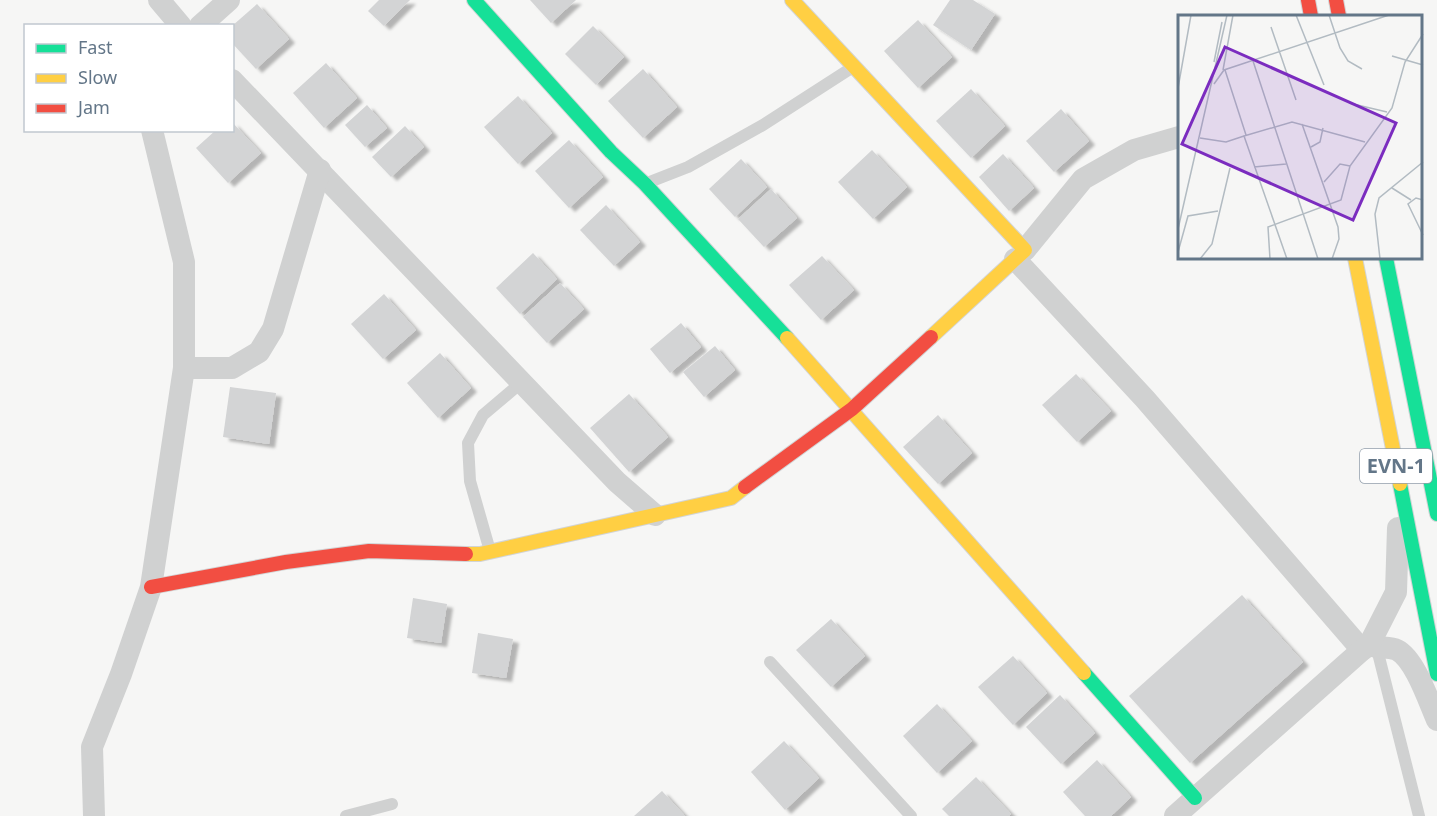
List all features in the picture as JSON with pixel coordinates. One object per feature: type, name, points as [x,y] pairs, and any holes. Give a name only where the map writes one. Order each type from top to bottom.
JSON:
[{"type":"main road","points":[[474,0],[611,152],[645,184],[852,409],[1195,798]]},
{"type":"main road","points":[[151,587],[286,562],[369,551],[480,554],[731,498],[852,409],[1020,255],[854,66],[792,0]]},
{"type":"main road","points":[[1308,0],[1311,15]]},
{"type":"main road","points":[[1336,0],[1340,15]]},
{"type":"main road","name":"EVN-1","points":[[1355,260],[1372,354],[1400,482],[1437,674]]},
{"type":"main road","name":"EVN-1","points":[[1386,260],[1437,514]]},
{"type":"street","points":[[159,0],[180,24]]},
{"type":"street","points":[[202,24],[229,0]]},
{"type":"street","points":[[234,82],[618,482],[655,515]]},
{"type":"street","points":[[94,816],[92,747],[121,674],[151,587],[183,368],[184,262],[152,132]]},
{"type":"street","points":[[1178,136],[1134,150],[1083,179],[1020,255],[1145,399],[1369,648],[1396,649],[1409,659],[1437,720]]},
{"type":"street","points":[[183,368],[232,368],[259,352],[273,329],[320,170]]},
{"type":"street","points":[[1175,816],[1369,648],[1396,592],[1400,482]]},
{"type":"lane","points":[[645,184],[688,167],[763,125],[854,66]]},
{"type":"lane","points":[[490,551],[470,481],[468,443],[483,415],[522,382]]},
{"type":"lane","points":[[1369,648],[1419,816]]},
{"type":"lane","points":[[770,662],[911,816]]},
{"type":"lane","points":[[346,816],[392,804]]},
{"type":"building","points":[[379,0],[410,0],[384,26],[368,11]]},
{"type":"building","points":[[530,0],[576,0],[551,23]]},
{"type":"building","points":[[950,0],[973,0],[995,14],[971,50],[933,25]]},
{"type":"building","points":[[257,4],[289,39],[256,69],[234,45],[234,24]]},
{"type":"building","points":[[918,20],[952,57],[918,88],[884,51]]},
{"type":"building","points":[[593,26],[624,57],[596,85],[565,54]]},
{"type":"building","points":[[326,63],[357,98],[324,128],[293,93]]},
{"type":"building","points":[[643,69],[677,107],[643,138],[608,101]]},
{"type":"building","points":[[971,89],[1005,126],[971,158],[936,121]]},
{"type":"building","points":[[518,96],[552,133],[518,164],[484,127]]},
{"type":"building","points":[[367,105],[387,128],[365,147],[345,125]]},
{"type":"building","points":[[1061,109],[1089,141],[1054,172],[1026,141]]},
{"type":"building","points":[[234,124],[261,153],[228,183],[196,148],[214,132],[234,132]]},
{"type":"building","points":[[405,126],[424,147],[391,177],[372,157]]},
{"type":"building","points":[[569,140],[603,177],[569,208],[535,171]]},
{"type":"building","points":[[872,150],[907,187],[873,219],[838,182]]},
{"type":"building","points":[[1003,154],[1034,188],[1009,211],[979,177]]},
{"type":"building","points":[[741,159],[767,187],[735,217],[709,189]]},
{"type":"building","points":[[771,189],[797,218],[764,247],[738,219]]},
{"type":"building","points":[[606,205],[640,242],[614,266],[580,230]]},
{"type":"building","points":[[533,253],[557,279],[520,314],[496,288]]},
{"type":"building","points":[[822,256],[854,290],[821,320],[789,285]]},
{"type":"building","points":[[560,283],[584,309],[547,343],[523,317]]},
{"type":"building","points":[[384,294],[416,330],[383,359],[351,324]]},
{"type":"building","points":[[681,323],[701,347],[670,373],[650,349]]},
{"type":"building","points":[[715,346],[735,370],[704,397],[683,372]]},
{"type":"building","points":[[440,353],[471,388],[438,418],[407,383]]},
{"type":"building","points":[[1076,374],[1111,411],[1077,442],[1042,405]]},
{"type":"building","points":[[230,387],[276,393],[269,444],[223,437]]},
{"type":"building","points":[[629,394],[668,437],[629,472],[590,428]]},
{"type":"building","points":[[938,415],[972,453],[938,484],[903,447]]},
{"type":"building","points":[[1242,595],[1303,662],[1190,763],[1129,696]]},
{"type":"building","points":[[413,598],[447,604],[441,643],[407,638]]},
{"type":"building","points":[[831,619],[865,656],[831,687],[796,650]]},
{"type":"building","points":[[478,633],[513,639],[506,678],[472,673]]},
{"type":"building","points":[[1013,656],[1047,693],[1013,725],[978,687]]},
{"type":"building","points":[[1060,695],[1095,733],[1061,764],[1026,727]]},
{"type":"building","points":[[937,704],[972,741],[937,773],[903,736]]},
{"type":"building","points":[[784,741],[819,778],[785,810],[751,772]]},
{"type":"building","points":[[1097,760],[1131,797],[1111,816],[1085,816],[1063,792]]},
{"type":"building","points":[[976,777],[1011,814],[1009,816],[949,816],[942,809]]},
{"type":"building","points":[[662,791],[685,816],[634,816]]},
{"type":"traffic: fast","points":[[474,0],[611,152],[645,184],[787,338]]},
{"type":"traffic: fast","points":[[1386,260],[1437,514]]},
{"type":"traffic: fast","points":[[1400,484],[1437,674]]},
{"type":"traffic: fast","points":[[1084,673],[1195,798]]},
{"type":"traffic: slow","points":[[792,0],[1025,250],[931,337]]},
{"type":"traffic: slow","points":[[1355,260],[1400,484]]},
{"type":"traffic: slow","points":[[787,338],[1084,673]]},
{"type":"traffic: slow","points":[[466,554],[480,554],[731,498],[745,487]]},
{"type":"traffic: jam","points":[[1308,0],[1311,15]]},
{"type":"traffic: jam","points":[[1336,0],[1339,15]]},
{"type":"traffic: jam","points":[[745,487],[852,409],[931,337]]},
{"type":"traffic: jam","points":[[151,587],[286,562],[369,551],[466,554]]}]
